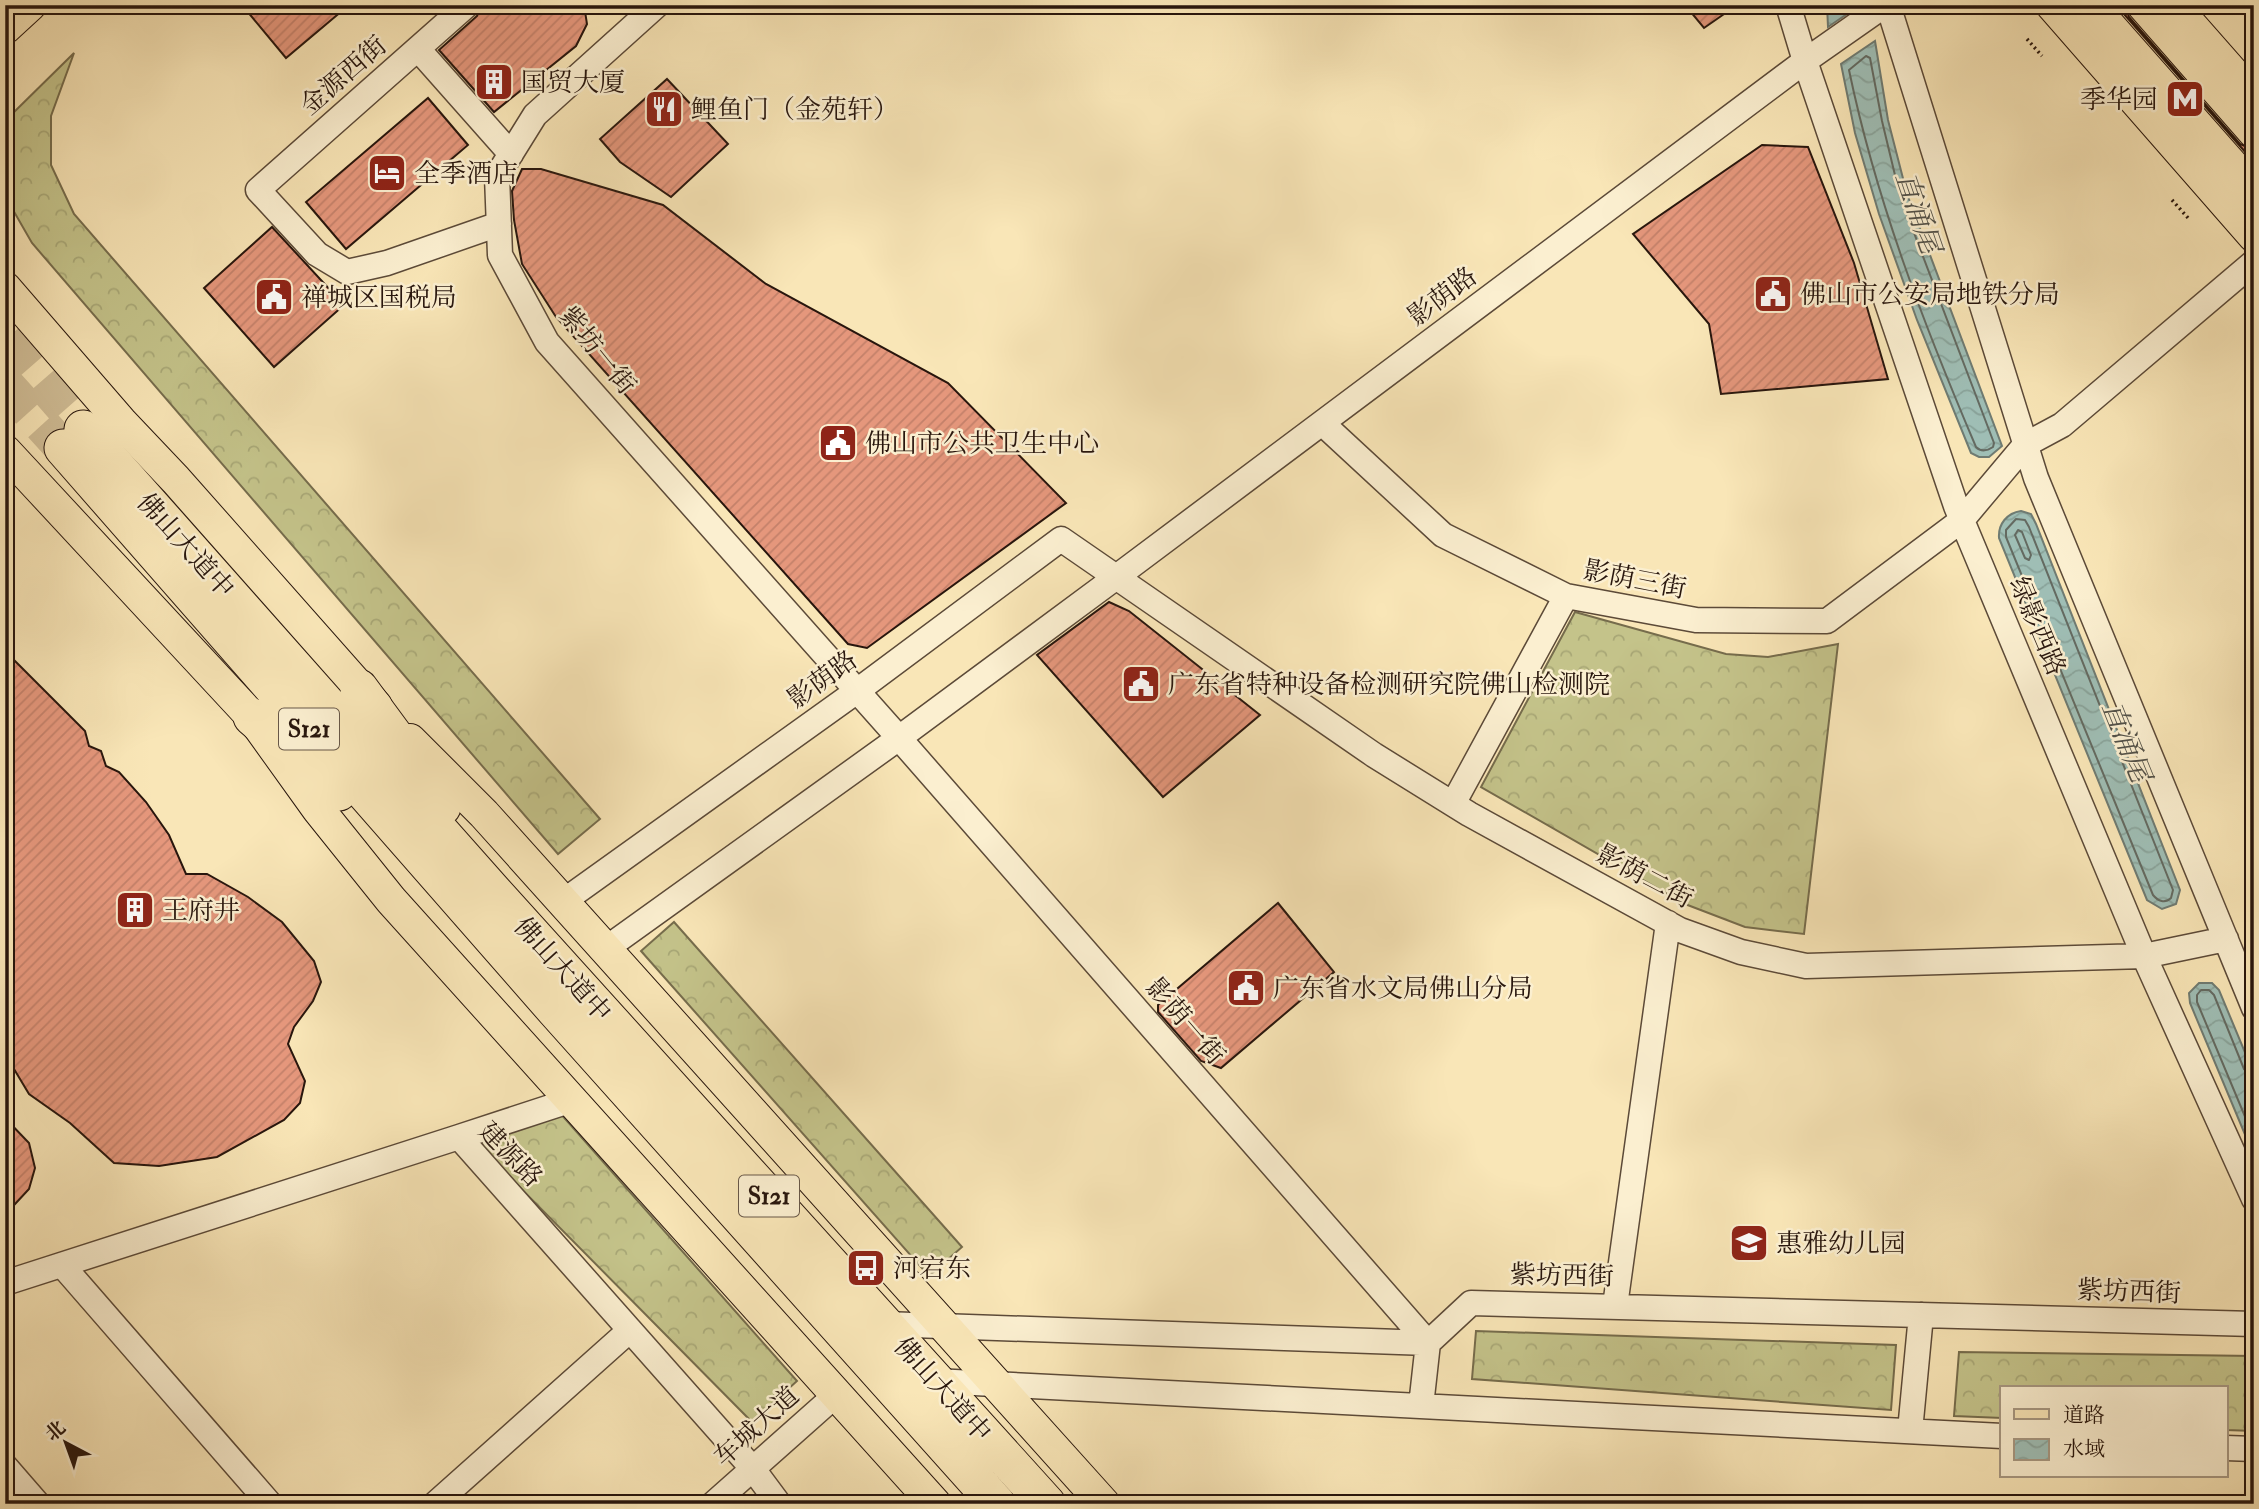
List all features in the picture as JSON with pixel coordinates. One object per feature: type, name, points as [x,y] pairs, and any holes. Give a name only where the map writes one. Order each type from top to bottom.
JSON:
[{"type":"highway","name":"佛山大道中","points":[[73,439],[478,898],[997,1504]]},
{"type":"highway","points":[[359,688],[412,760],[478,898]]},
{"type":"highway","points":[[253,717],[363,813],[478,898]]},
{"type":"highway","name":"佛山大道中","points":[[478,898],[884,1324],[1047,1504]]},
{"type":"main road","points":[[5,28],[30,5]]},
{"type":"main road","points":[[2052,5],[2254,236]]},
{"type":"main road","points":[[2091,5],[2254,190]]},
{"type":"main road","points":[[2143,5],[2254,132]]},
{"type":"main road","points":[[2174,5],[2254,97]]},
{"type":"main road","name":"佛山大道中","points":[[5,288],[359,688],[484,814],[561,903],[1104,1504]]},
{"type":"main road","points":[[5,451],[253,717],[318,809],[391,900],[838,1393],[935,1504]]},
{"type":"street","name":"金源西街","points":[[467,5],[258,190],[317,254],[347,272],[387,263],[499,224]]},
{"type":"street","points":[[1794,5],[1789,8],[1805,61]]},
{"type":"street","name":"影荫路","points":[[604,950],[899,738],[1805,61],[1887,5]]},
{"type":"street","name":"绿影西路","points":[[1887,5],[2036,478],[2254,1008]]},
{"type":"street","name":"紫坊一街","points":[[641,10],[535,116],[497,176],[500,255],[547,342],[899,738]]},
{"type":"street","points":[[418,49],[511,154]]},
{"type":"street","name":"绿影西路","points":[[1805,61],[1962,520],[2144,956],[2254,1199]]},
{"type":"street","points":[[2025,445],[2062,425],[2254,262]]},
{"type":"street","name":"影荫三街","points":[[1322,423],[1443,535],[1566,596],[1696,620],[1827,621],[1962,520],[2025,445]]},
{"type":"street","name":"影荫路","points":[[561,903],[857,691],[1061,539],[1115,578]]},
{"type":"street","name":"影荫二街","points":[[1115,578],[1374,755],[1453,804],[1680,930],[1741,952],[1806,966],[2144,956],[2226,939]]},
{"type":"street","points":[[1453,804],[1566,596]]},
{"type":"street","name":"影荫一街","points":[[899,738],[1428,1343]]},
{"type":"street","points":[[1615,1306],[1668,923]]},
{"type":"street","points":[[459,1137],[572,1100]]},
{"type":"street","name":"建源路","points":[[5,1283],[459,1137],[753,1469],[779,1504]]},
{"type":"street","points":[[62,1265],[270,1504]]},
{"type":"street","name":"紫坊西街","points":[[1428,1343],[1471,1303],[2254,1324]]},
{"type":"street","points":[[1910,1431],[1921,1315]]},
{"type":"street","points":[[884,1324],[1428,1343],[1421,1406]]},
{"type":"street","points":[[435,1504],[630,1330]]},
{"type":"street","points":[[935,1381],[2000,1436]]},
{"type":"street","name":"车城大道","points":[[713,1504],[838,1393]]},
{"type":"street","points":[[2228,1448],[2254,1449]]},
{"type":"street","points":[[5,1466],[38,1504]]},
{"type":"path","points":[[2027,38],[2042,56]]},
{"type":"path","points":[[2172,200],[2189,219]]},
{"type":"green space","points":[[74,53],[51,116],[51,165],[74,214],[600,819],[558,854],[32,243],[5,196],[6,120]]},
{"type":"green space","points":[[1575,612],[1726,654],[1768,657],[1838,644],[1804,934],[1745,927],[1685,904],[1481,787]]},
{"type":"green space","points":[[674,922],[962,1247],[929,1276],[641,951]]},
{"type":"green space","points":[[560,1113],[797,1381],[752,1422],[475,1142]]},
{"type":"green space","points":[[1476,1331],[1896,1345],[1891,1410],[1472,1379]]},
{"type":"green space","points":[[1959,1352],[2254,1356],[2254,1431],[2228,1430],[2228,1386],[2000,1386],[2000,1418],[1954,1416]]},
{"type":"water","points":[[1827,5],[1860,5],[1828,27]]},
{"type":"water","points":[[1875,41],[1888,120],[1907,194],[2002,446],[1989,457],[1979,457],[1971,453],[1917,320],[1879,214],[1855,133],[1841,64]]},
{"type":"water","points":[[2021,511],[2031,514],[2036,524],[2180,890],[2176,904],[2162,909],[2147,900],[1999,538],[2004,520]]},
{"type":"water","points":[[2199,983],[2212,983],[2219,990],[2254,1074],[2254,1156],[2190,1003],[2189,993]]},
{"type":"building","points":[[242,5],[349,5],[286,58]]},
{"type":"building","name":"国贸大厦","points":[[481,5],[584,5],[587,24],[576,46],[494,112],[439,50],[477,16]]},
{"type":"building","points":[[1685,5],[1737,5],[1704,28]]},
{"type":"building","points":[[2116,5],[2125,5],[2129,17],[2240,144],[2254,150],[2254,162]]},
{"type":"building","name":"鲤鱼门（金苑轩）","points":[[667,79],[728,144],[671,197],[620,162],[600,139]]},
{"type":"building","name":"全季酒店","points":[[428,98],[468,145],[346,249],[306,202]]},
{"type":"building","name":"佛山市公安局地铁分局","points":[[1762,145],[1808,147],[1854,263],[1888,379],[1721,394],[1709,324],[1633,234]]},
{"type":"building","name":"佛山市公共卫生中心","points":[[522,169],[541,169],[663,205],[766,284],[948,383],[1066,503],[867,648],[848,644],[556,317],[522,264],[512,191]]},
{"type":"building","name":"禅城区国税局","points":[[272,227],[344,305],[274,367],[204,288]]},
{"type":"building","name":"广东省特种设备检测研究院佛山检测院","points":[[1109,602],[1129,611],[1260,715],[1163,797],[1037,655]]},
{"type":"building","name":"王府井","points":[[5,651],[85,731],[89,746],[101,751],[106,766],[119,772],[146,802],[169,835],[186,874],[207,874],[248,897],[282,922],[314,961],[321,982],[313,1001],[294,1027],[288,1044],[305,1081],[300,1103],[284,1120],[217,1157],[159,1166],[114,1163],[70,1123],[29,1094],[5,1054]]},
{"type":"building","name":"广东省水文局佛山分局","points":[[1278,903],[1334,972],[1221,1068],[1201,1061],[1158,1012],[1158,1005]]},
{"type":"building","points":[[5,1118],[29,1143],[35,1168],[29,1189],[5,1215]]},
{"type":"tunnel","points":[[5,340],[83,429]]},
{"type":"tunnel","points":[[5,384],[63,448]]},
{"type":"place","name":"国贸大厦","points":[[494,82]]},
{"type":"place","name":"季华园","points":[[2185,99]]},
{"type":"place","name":"鲤鱼门（金苑轩）","points":[[664,109]]},
{"type":"place","name":"全季酒店","points":[[387,173]]},
{"type":"place","name":"佛山市公安局地铁分局","points":[[1773,294]]},
{"type":"place","name":"禅城区国税局","points":[[274,297]]},
{"type":"place","name":"佛山市公共卫生中心","points":[[838,443]]},
{"type":"place","name":"广东省特种设备检测研究院佛山检测院","points":[[1141,684]]},
{"type":"place","name":"王府井","points":[[135,910]]},
{"type":"place","name":"广东省水文局佛山分局","points":[[1246,988]]},
{"type":"place","name":"惠雅幼儿园","points":[[1749,1243]]},
{"type":"place","name":"河宕东","points":[[866,1268]]},
{"type":"water label","name":"直涌尾","points":[[1919,212]]},
{"type":"water label","name":"直涌尾","points":[[2127,741]]}]
